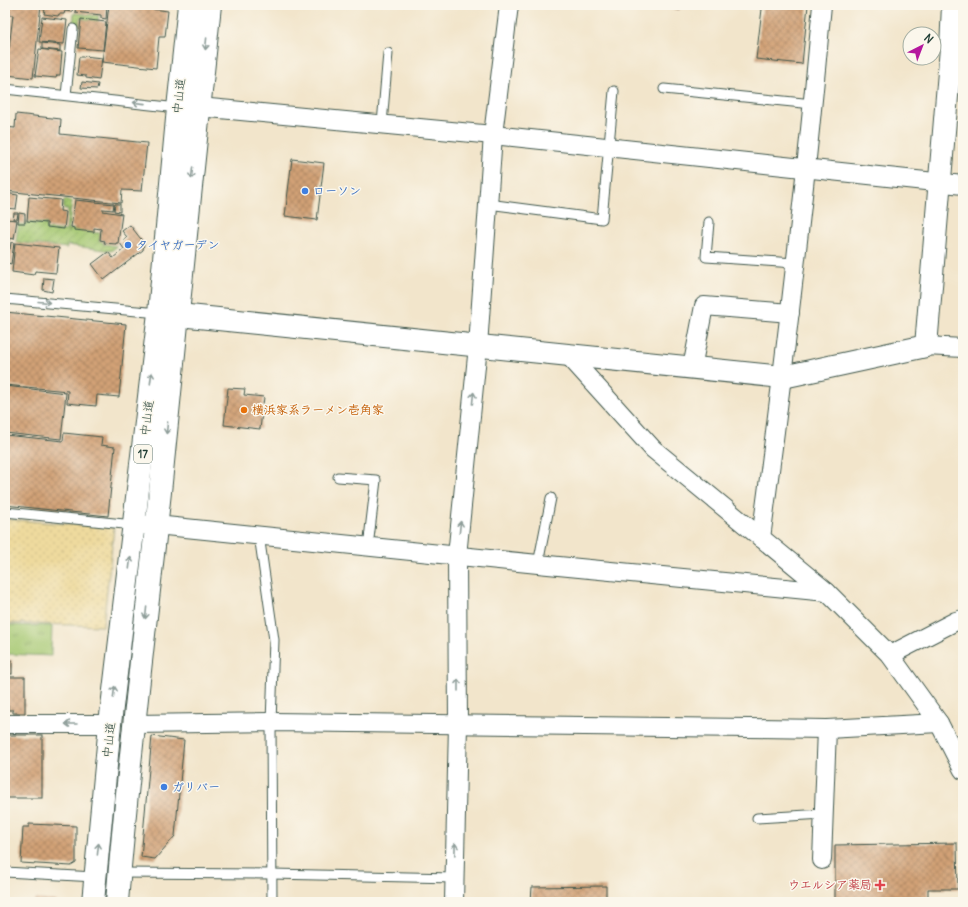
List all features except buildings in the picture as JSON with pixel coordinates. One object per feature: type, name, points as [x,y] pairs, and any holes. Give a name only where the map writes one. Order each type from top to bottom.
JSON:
[{"type":"main road","name":"中山道","points":[[117,902],[134,724],[156,525],[169,314],[188,107],[190,5]]},
{"type":"main road","name":"中山道","points":[[188,107],[210,5]]},
{"type":"main road","points":[[169,314],[783,377],[926,346],[940,182],[957,49],[953,5]]},
{"type":"main road","name":"中山道","points":[[93,902],[110,724],[134,525],[169,314]]},
{"type":"street","points":[[454,902],[458,724],[457,556],[478,346],[493,135],[509,5]]},
{"type":"street","points":[[761,538],[783,377],[813,104],[822,5]]},
{"type":"street","points":[[188,107],[493,135],[963,185]]},
{"type":"street","points":[[692,368],[704,306],[790,313]]},
{"type":"street","points":[[926,346],[963,348]]},
{"type":"street","points":[[568,355],[652,449],[827,592],[890,655],[939,723],[963,770]]},
{"type":"street","points":[[134,525],[156,525],[827,592]]},
{"type":"street","points":[[890,655],[963,619]]},
{"type":"street","points":[[134,724],[271,722],[827,729],[939,723]]},
{"type":"street","points":[[5,724],[110,724]]},
{"type":"street","points":[[822,860],[827,729]]},
{"type":"lane","points":[[66,96],[73,29]]},
{"type":"lane","points":[[382,124],[388,53]]},
{"type":"lane","points":[[5,89],[188,107]]},
{"type":"lane","points":[[664,89],[813,104]]},
{"type":"lane","points":[[488,204],[602,219],[614,91]]},
{"type":"lane","points":[[710,222],[706,257],[795,263]]},
{"type":"lane","points":[[5,298],[169,314]]},
{"type":"lane","points":[[338,477],[376,480],[368,547]]},
{"type":"lane","points":[[538,564],[551,498]]},
{"type":"lane","points":[[5,512],[134,525]]},
{"type":"lane","points":[[259,536],[274,640],[271,722],[272,902]]},
{"type":"lane","points":[[757,818],[824,814]]},
{"type":"lane","points":[[5,872],[95,877]]},
{"type":"lane","points":[[120,873],[272,874],[454,878]]},
{"type":"green space","points":[[74,13],[99,16],[98,21],[80,18],[79,26],[73,26]]},
{"type":"green space","points":[[64,200],[72,201],[68,233],[69,229],[100,233],[99,241],[103,242],[103,244],[118,246],[111,251],[67,245],[67,248],[16,242],[18,224],[25,225],[25,222],[47,224],[46,229],[66,231],[68,209],[63,209]]},
{"type":"green space","points":[[5,625],[52,626],[51,656],[5,654]]},
{"type":"sand","points":[[5,519],[114,528],[103,626],[5,623]]},
{"type":"place","name":"ローソン","points":[[305,191]]},
{"type":"place","name":"タイヤガーデン","points":[[128,245]]},
{"type":"place","name":"横浜家系ラーメン壱角家","points":[[244,410]]},
{"type":"place","name":"ガリバー","points":[[164,787]]},
{"type":"place","name":"ウエルシア薬局","points":[[880,885]]}]
